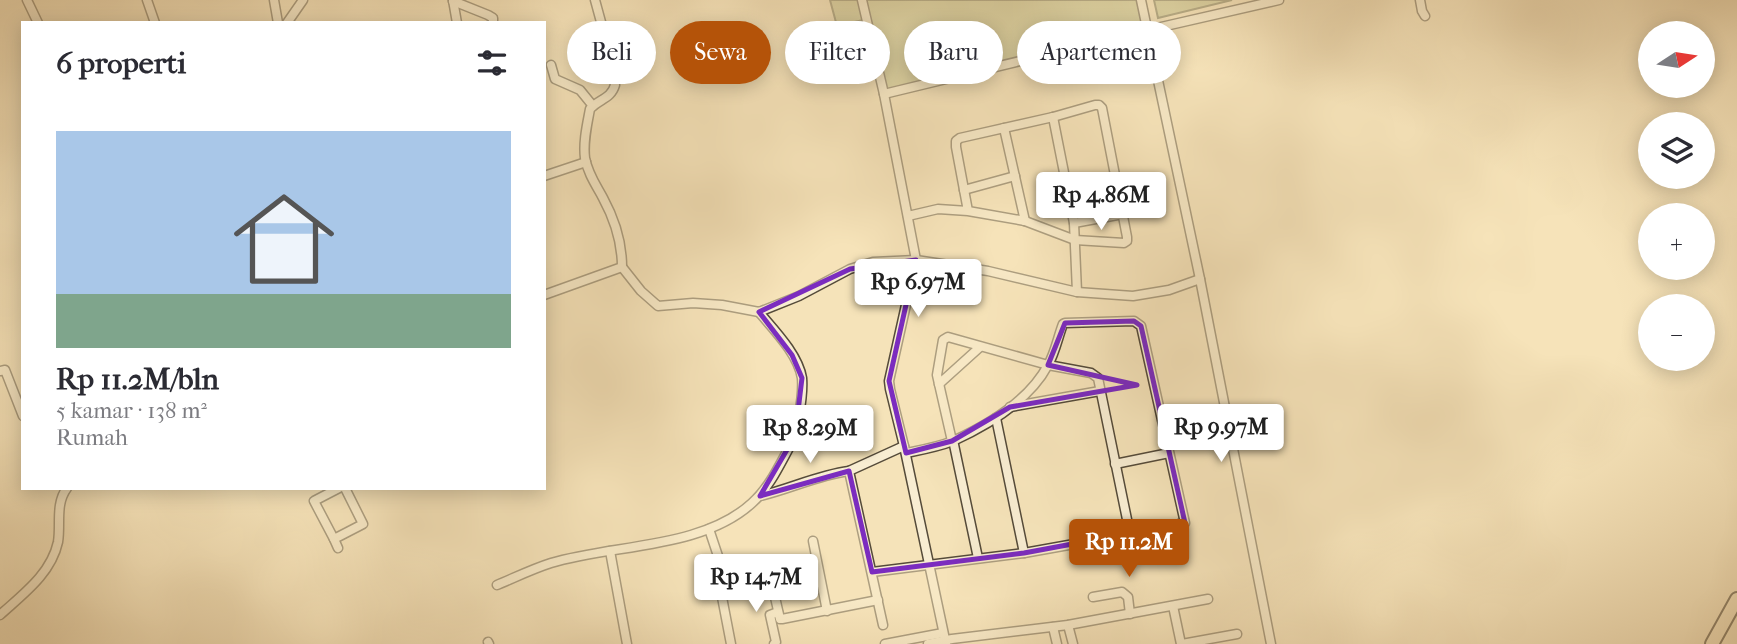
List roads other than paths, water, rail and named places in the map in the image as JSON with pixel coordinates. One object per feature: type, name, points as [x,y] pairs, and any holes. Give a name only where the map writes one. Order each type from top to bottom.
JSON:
[{"type":"main road","points":[[1713,644],[1737,599]]},
{"type":"street","points":[[27,0],[37,21]]},
{"type":"street","points":[[146,0],[154,21]]},
{"type":"street","points":[[274,0],[278,21]]},
{"type":"street","points":[[288,21],[303,0]]},
{"type":"street","points":[[595,0],[615,85],[614,91],[607,99],[590,109],[584,148],[586,162],[617,230],[622,267],[641,291],[658,306],[722,305],[759,312],[873,261],[916,260],[988,271],[1077,292],[1133,296],[1169,290],[1200,279]]},
{"type":"street","points":[[862,0],[884,94],[916,260],[890,388],[929,564],[941,641]]},
{"type":"street","points":[[1141,0],[1146,21]]},
{"type":"street","points":[[1181,22],[1279,0]]},
{"type":"street","points":[[1420,0],[1425,16]]},
{"type":"street","points":[[453,1],[457,21]]},
{"type":"street","points":[[453,1],[488,15],[494,21]]},
{"type":"street","points":[[884,94],[1017,62]]},
{"type":"street","points":[[551,65],[555,79],[580,90],[593,106]]},
{"type":"street","points":[[1159,84],[1271,644]]},
{"type":"street","points":[[908,216],[938,209],[968,211],[1025,221],[1075,240],[1124,243],[1127,237],[1102,108],[1095,105],[956,141],[968,211]]},
{"type":"street","points":[[1053,117],[1074,223],[1077,292]]},
{"type":"street","points":[[1004,128],[1025,221]]},
{"type":"street","points":[[546,175],[586,162]]},
{"type":"street","points":[[964,190],[1015,176]]},
{"type":"street","points":[[1074,223],[1123,214]]},
{"type":"street","points":[[546,294],[622,267]]},
{"type":"street","points":[[497,585],[551,563],[682,537],[719,526],[750,506],[760,496],[795,436],[801,407],[802,378],[779,335],[759,312]]},
{"type":"street","points":[[760,496],[830,474],[849,471],[905,450],[953,440],[996,418],[1028,391],[1048,365],[1065,323],[1107,321],[1138,323],[1141,326],[1185,523],[1024,553],[872,572]]},
{"type":"street","points":[[978,558],[937,375],[943,340],[948,337],[1048,365],[1091,373],[1098,378],[1130,534]]},
{"type":"street","points":[[939,384],[980,347]]},
{"type":"street","points":[[0,371],[5,370],[21,411]]},
{"type":"street","points":[[1010,407],[1100,391]]},
{"type":"street","points":[[996,418],[1024,553]]},
{"type":"street","points":[[1115,464],[1169,453]]},
{"type":"street","points":[[849,471],[883,625]]},
{"type":"street","points":[[0,615],[31,588],[53,558],[58,540],[59,513],[64,490]]},
{"type":"street","points":[[335,490],[314,501],[338,548]]},
{"type":"street","points":[[334,540],[363,524],[346,490]]},
{"type":"street","points":[[709,529],[724,574],[721,592],[731,644]]},
{"type":"street","points":[[813,541],[827,611]]},
{"type":"street","points":[[610,551],[627,644]]},
{"type":"street","points":[[769,570],[780,619],[877,600]]},
{"type":"street","points":[[1093,597],[1122,592],[1128,597],[1130,614]]},
{"type":"street","points":[[886,644],[941,641],[1068,625],[1208,599]]},
{"type":"street","points":[[1173,606],[1181,644],[1237,634]]},
{"type":"street","points":[[774,644],[776,642],[770,615],[778,612]]},
{"type":"street","points":[[1068,625],[1073,644]]},
{"type":"street","points":[[1053,627],[1057,644]]}]
